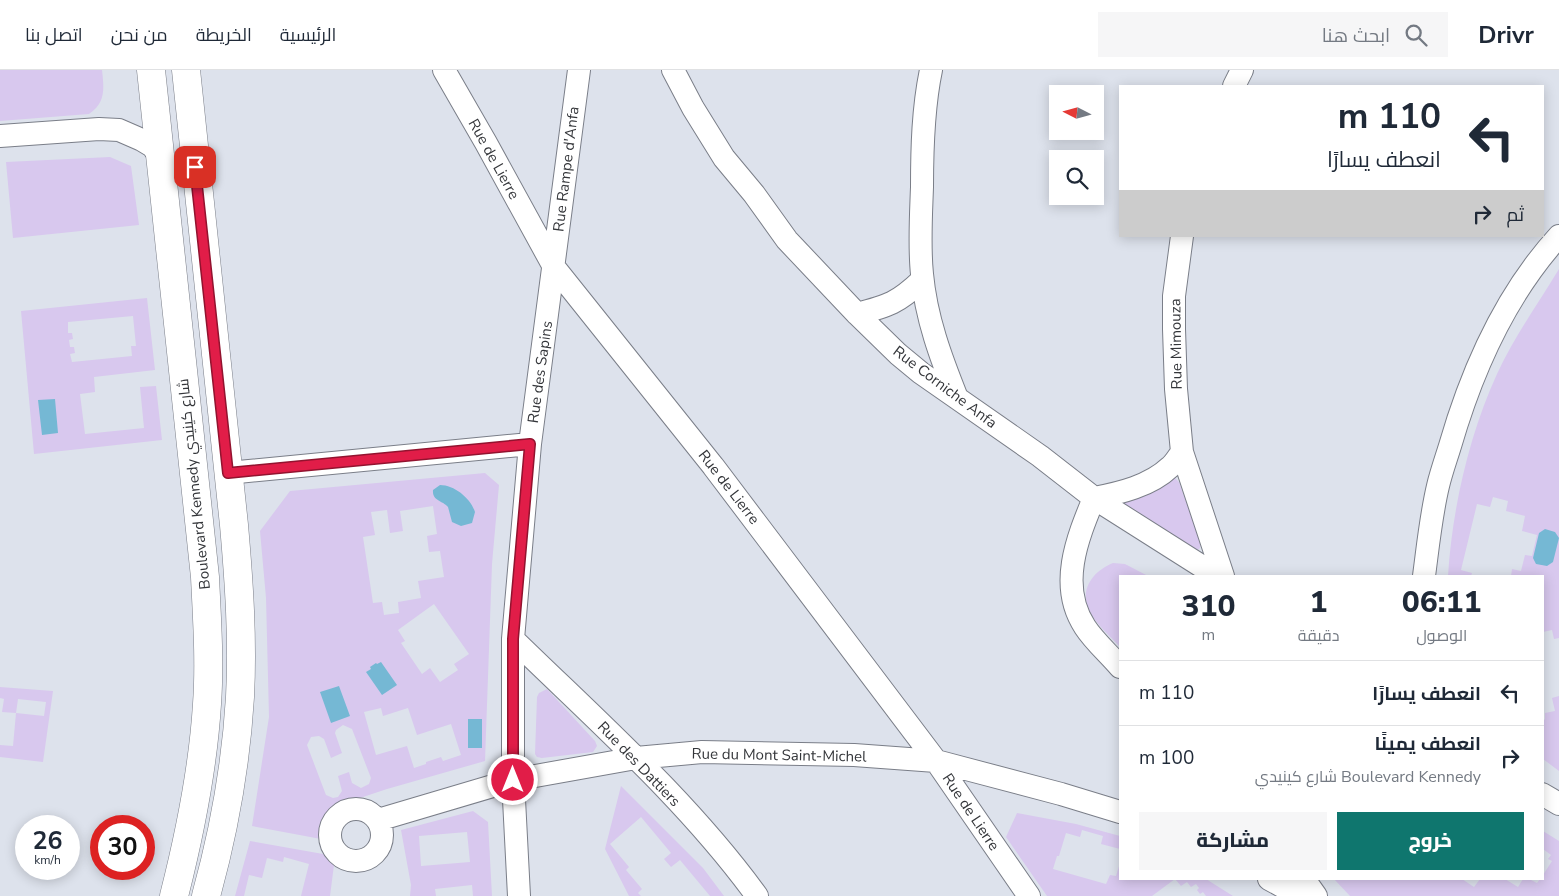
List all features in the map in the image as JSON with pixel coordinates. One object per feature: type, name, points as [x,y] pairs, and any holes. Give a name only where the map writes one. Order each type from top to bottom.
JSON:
[{"type":"main road","name":"Boulevard Kennedy شارع كينيدي","points":[[151,70],[205,577],[208,644],[207,704],[202,756],[192,817],[174,896]]},
{"type":"main road","points":[[186,70],[228,473],[238,577],[241,642],[240,695],[236,744],[218,851],[206,896]]},
{"type":"street","name":"Rue de Lierre","points":[[444,70],[554,267],[713,466],[936,761],[1029,896]]},
{"type":"street","name":"Rue Rampe d'Anfa","points":[[554,267],[579,70]]},
{"type":"street","name":"Rue Corniche Anfa","points":[[673,70],[693,108],[724,158],[754,194],[787,240],[898,354],[1040,456],[1094,498],[1215,575]]},
{"type":"street","points":[[930,70],[922,146],[922,280],[940,357],[957,398]]},
{"type":"street","points":[[1234,85],[1242,70]]},
{"type":"street","points":[[0,136],[99,128],[119,130],[134,135],[152,146],[160,155]]},
{"type":"street","points":[[1424,575],[1438,486],[1460,409],[1484,352],[1512,297],[1539,257],[1559,236]]},
{"type":"street","name":"Rue Mimouza","points":[[1182,237],[1174,296],[1174,329],[1176,389],[1182,452],[1223,575]]},
{"type":"street","name":"Rue des Sapins","points":[[519,896],[513,780],[513,639],[530,444],[554,267]]},
{"type":"street","points":[[857,314],[894,303],[909,293],[922,280]]},
{"type":"street","points":[[228,473],[530,444]]},
{"type":"street","points":[[1119,666],[1085,628],[1077,611],[1072,593],[1072,570],[1076,548],[1094,498],[1123,492],[1157,476],[1170,467],[1182,452]]},
{"type":"street","name":"Rue des Dattiers","points":[[513,639],[636,758],[720,847],[757,896]]},
{"type":"street","name":"Rue du Mont Saint-Michel","points":[[378,820],[513,780],[636,758],[702,752],[854,755],[936,761],[1061,794],[1119,812]]},
{"type":"street","points":[[1544,795],[1559,804]]},
{"type":"street","points":[[1271,880],[1300,896]]},
{"type":"street","points":[[1305,880],[1316,896]]},
{"type":"shaded area","points":[[0,70],[102,70],[103,95],[95,110],[89,114],[0,121]]},
{"type":"shaded area","points":[[110,157],[131,166],[139,225],[13,238],[6,162]]},
{"type":"shaded area","points":[[1559,269],[1559,638],[1554,639],[1552,630],[1544,632],[1544,575],[1511,575],[1512,569],[1521,571],[1525,555],[1532,556],[1537,535],[1522,531],[1525,516],[1506,511],[1508,501],[1493,497],[1490,507],[1477,504],[1461,570],[1472,573],[1471,575],[1448,575],[1453,525],[1470,447],[1487,397],[1504,360]]},
{"type":"shaded area","points":[[147,298],[155,370],[94,377],[95,392],[80,394],[85,434],[144,428],[140,387],[156,386],[162,440],[34,454],[21,311]],"holes":[[[133,316],[136,346],[131,346],[132,356],[72,362],[70,354],[75,353],[74,347],[70,347],[69,340],[73,339],[72,333],[68,333],[68,322]]]},
{"type":"shaded area","points":[[485,473],[499,485],[492,564],[485,761],[387,789],[330,808],[322,820],[321,839],[252,826],[269,717],[266,598],[260,531],[290,491]],"holes":[[[433,506],[437,534],[427,536],[429,552],[440,551],[444,577],[418,581],[421,598],[398,602],[399,613],[384,615],[382,602],[373,603],[363,537],[375,535],[371,512],[387,510],[390,533],[403,531],[400,511]],[[434,604],[469,654],[454,664],[458,670],[440,682],[430,668],[422,674],[401,643],[405,641],[398,630]],[[381,708],[383,716],[408,708],[417,735],[451,724],[461,755],[443,761],[441,757],[414,768],[407,746],[376,755],[364,712]],[[343,725],[352,729],[371,778],[369,784],[361,788],[352,783],[349,772],[338,776],[342,791],[338,797],[333,798],[326,795],[307,745],[311,737],[319,736],[324,739],[331,758],[342,753],[335,733]]]},
{"type":"shaded area","points":[[1174,477],[1179,482],[1201,543],[1198,550],[1193,549],[1124,506],[1125,502]]},
{"type":"shaded area","points":[[1113,563],[1125,564],[1146,575],[1119,575],[1119,646],[1101,627],[1087,606],[1086,591],[1089,584],[1093,577]]},
{"type":"shaded area","points":[[0,687],[53,691],[43,762],[0,757],[0,745],[13,746],[16,713],[2,712],[4,699],[0,698]],"holes":[[[18,699],[46,702],[44,716],[16,713]]]},
{"type":"shaded area","points":[[547,689],[595,741],[597,746],[593,752],[537,757],[535,754],[537,697],[539,693]]},
{"type":"shaded area","points":[[1559,696],[1559,771],[1544,760],[1544,720],[1545,713],[1555,711],[1552,698]]},
{"type":"shaded area","points":[[621,786],[703,868],[724,896],[710,896],[680,860],[671,867],[664,859],[671,853],[641,817],[610,844],[629,867],[626,870],[642,889],[638,893],[641,896],[629,896],[605,849]]},
{"type":"shaded area","points":[[473,811],[488,822],[492,896],[473,896],[472,885],[435,889],[436,896],[410,896],[411,885],[401,830]],"holes":[[[467,832],[470,862],[421,866],[419,836]]]},
{"type":"shaded area","points":[[1017,813],[1076,824],[1119,836],[1119,849],[1101,844],[1103,836],[1082,830],[1080,837],[1066,833],[1053,869],[1106,884],[1110,875],[1116,876],[1119,866],[1119,880],[1174,880],[1152,896],[1047,896],[1006,837]]},
{"type":"shaded area","points":[[1544,832],[1559,841],[1559,896],[1350,896],[1335,880],[1464,880],[1474,887],[1479,880],[1507,880],[1518,887],[1522,880],[1531,880],[1537,883],[1539,880],[1544,880],[1544,873],[1552,861],[1548,859],[1551,855],[1544,850]]},
{"type":"shaded area","points":[[250,841],[323,854],[334,865],[330,896],[301,896],[309,864],[284,857],[283,862],[267,858],[262,878],[249,875],[244,896],[235,896]]},
{"type":"shaded area","points":[[1176,880],[1208,880],[1233,896],[1206,896],[1203,892],[1200,894],[1196,884],[1191,887],[1187,882],[1181,886]]},
{"type":"water","points":[[55,399],[58,433],[42,435],[38,400]]},
{"type":"water","points":[[440,485],[457,490],[470,502],[475,512],[472,523],[461,526],[452,522],[448,507],[433,494],[433,490]]},
{"type":"water","points":[[1545,529],[1555,532],[1559,538],[1553,562],[1547,566],[1536,564],[1533,558],[1539,533]]},
{"type":"water","points":[[381,662],[397,685],[382,695],[366,672],[376,663]]},
{"type":"water","points":[[339,686],[350,716],[331,723],[320,692]]},
{"type":"water","points":[[468,719],[482,719],[482,748],[468,748]]},
{"type":"route","points":[[195,167],[228,473],[530,444],[513,639],[513,780]]}]
